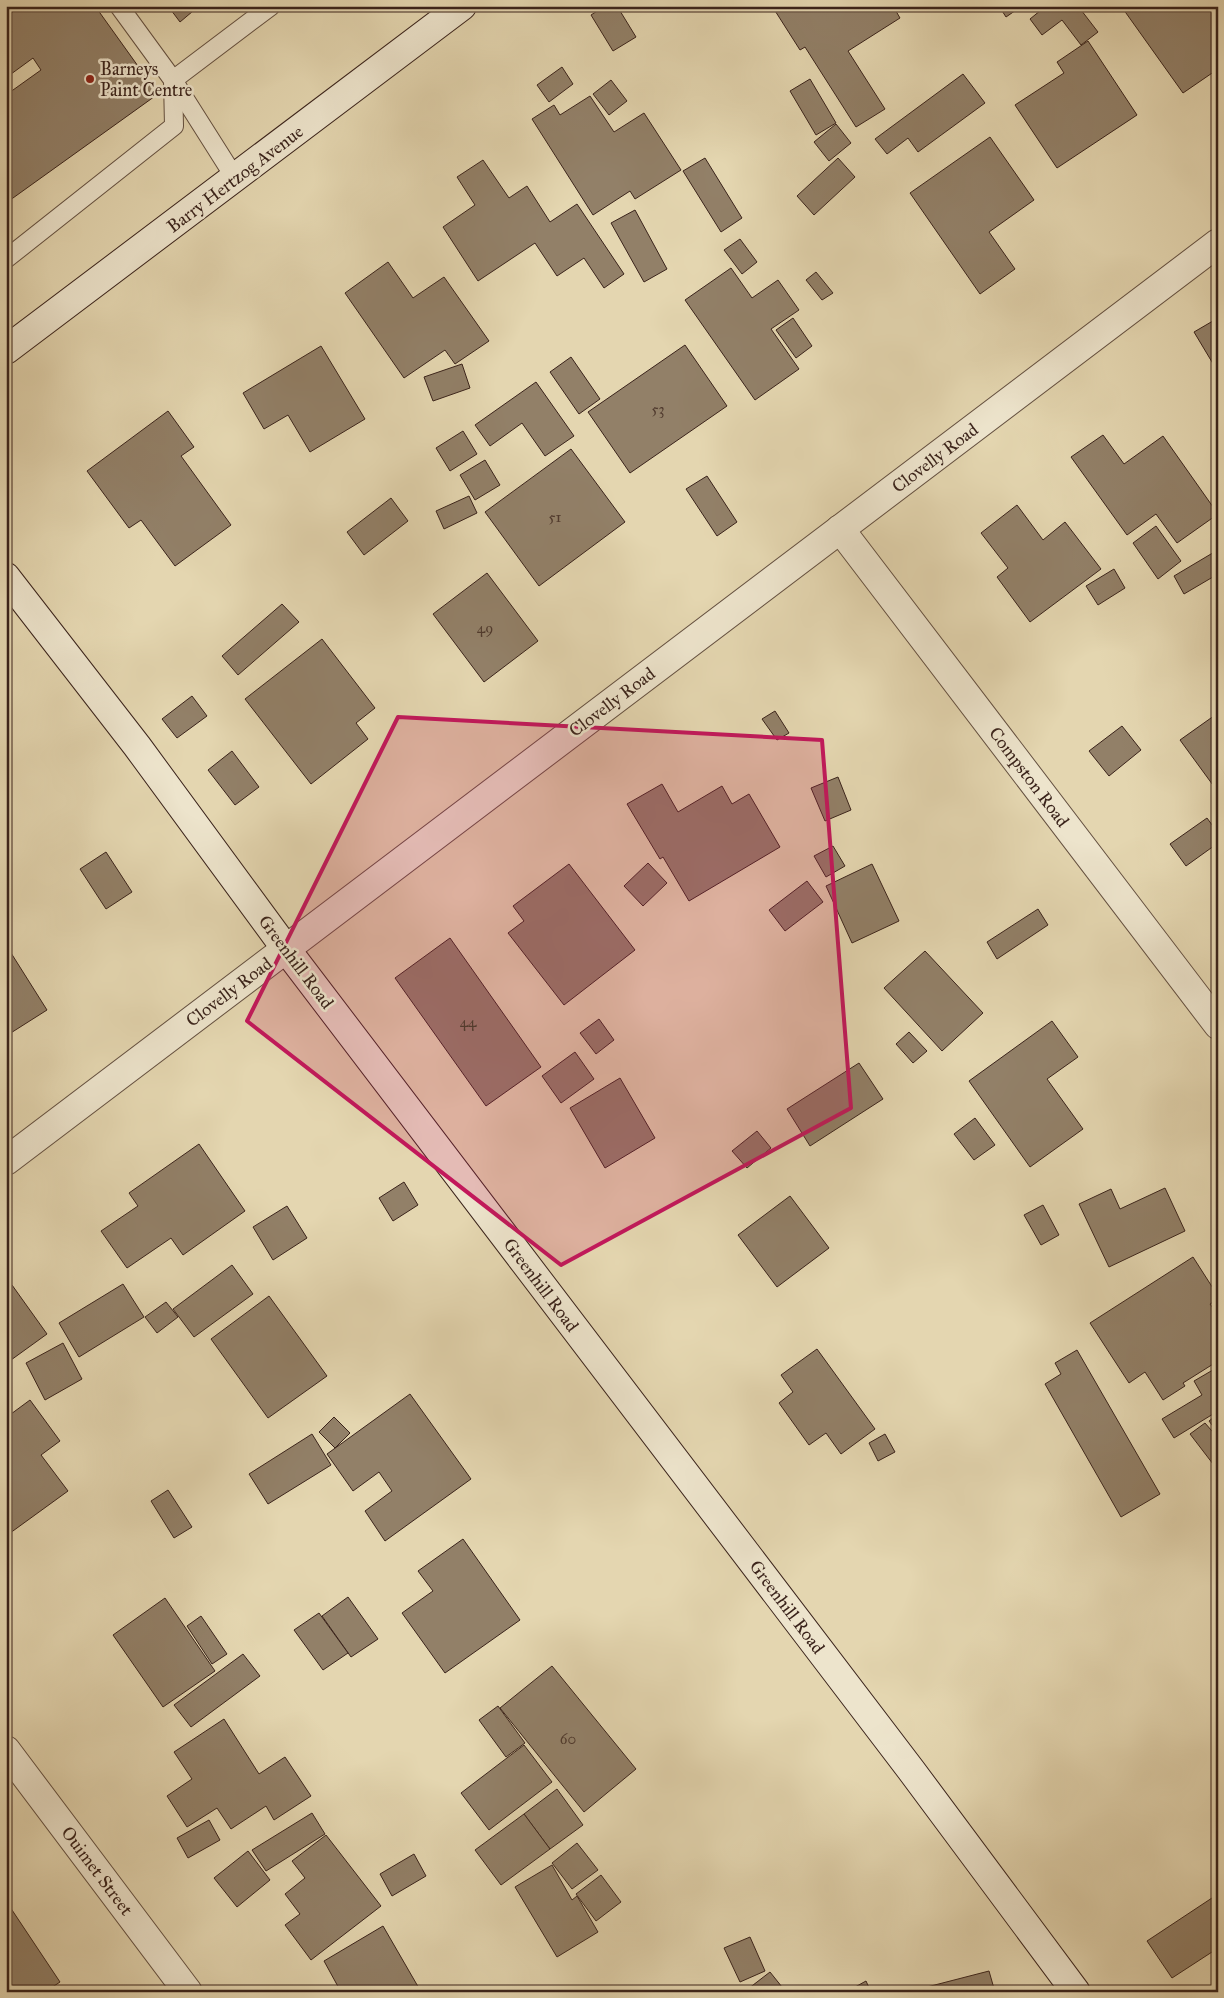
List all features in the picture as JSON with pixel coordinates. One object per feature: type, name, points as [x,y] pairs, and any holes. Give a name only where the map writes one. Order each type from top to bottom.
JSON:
[{"type":"street","name":"Barry Hertzog Avenue","points":[[6,350],[462,6]]},
{"type":"street","name":"Clovelly Road","points":[[6,1161],[1218,243]]},
{"type":"street","name":"Compston Road","points":[[840,529],[1218,1025]]},
{"type":"street","name":"Greenhill Road","points":[[6,577],[138,746],[286,949],[899,1754],[1076,1992]]},
{"type":"street","name":"Ouimet Street","points":[[6,1750],[188,1992]]},
{"type":"lane","points":[[119,6],[173,80],[235,178]]},
{"type":"lane","points":[[173,80],[270,6]]},
{"type":"lane","points":[[6,259],[174,126],[173,80]]},
{"type":"highlighted area","points":[[398,717],[822,740],[851,1108],[561,1265],[247,1021]]},
{"type":"building","points":[[6,6],[95,6],[158,94],[6,203],[6,95],[41,70],[33,58],[7,77],[6,36],[12,32],[6,24]]},
{"type":"building","points":[[168,6],[199,6],[180,22]]},
{"type":"building","points":[[605,6],[617,6],[636,37],[613,51],[591,15]]},
{"type":"building","points":[[772,6],[893,6],[900,18],[848,51],[885,109],[856,127],[805,47],[800,50]]},
{"type":"building","points":[[999,6],[1022,6],[1006,17]]},
{"type":"building","points":[[1046,6],[1078,6],[1098,32],[1081,45],[1062,20],[1042,35],[1030,19]]},
{"type":"building","points":[[1121,6],[1218,6],[1218,69],[1183,93]]},
{"type":"building","points":[[1088,41],[1137,115],[1057,168],[1015,105],[1064,73],[1057,62]]},
{"type":"building","points":[[562,67],[573,84],[549,102],[537,85]]},
{"type":"building","points":[[963,74],[985,103],[918,152],[908,138],[887,154],[875,139]]},
{"type":"building","points":[[810,79],[836,123],[816,135],[790,91]]},
{"type":"building","points":[[611,80],[627,101],[609,115],[593,94]]},
{"type":"building","points":[[590,96],[614,132],[644,113],[681,170],[635,199],[630,191],[593,215],[532,119],[554,105],[560,115]]},
{"type":"building","points":[[836,124],[851,143],[829,161],[814,142]]},
{"type":"building","points":[[990,137],[1034,200],[989,232],[1015,269],[980,294],[910,193]]},
{"type":"building","points":[[705,158],[742,218],[721,232],[683,171]]},
{"type":"building","points":[[838,158],[855,177],[814,215],[797,196]]},
{"type":"building","points":[[483,160],[509,198],[527,186],[550,222],[577,204],[624,274],[604,288],[584,258],[557,276],[535,243],[478,281],[443,227],[475,205],[457,177]]},
{"type":"building","points":[[635,210],[667,269],[644,282],[611,223]]},
{"type":"building","points":[[740,239],[757,262],[742,274],[724,250]]},
{"type":"building","points":[[388,262],[413,298],[444,277],[489,341],[455,364],[445,350],[404,378],[345,293]]},
{"type":"building","points":[[731,268],[752,298],[778,280],[799,310],[771,329],[799,369],[755,400],[685,300]]},
{"type":"building","points":[[816,272],[833,293],[822,300],[806,280]]},
{"type":"building","points":[[793,318],[812,346],[796,358],[776,330]]},
{"type":"building","points":[[1218,318],[1218,372],[1194,332]]},
{"type":"building","points":[[685,345],[727,406],[630,473],[588,412]]},
{"type":"building","points":[[321,346],[365,419],[310,452],[288,415],[264,429],[243,393]]},
{"type":"building","points":[[571,357],[600,399],[579,414],[550,372]]},
{"type":"building","points":[[462,364],[470,388],[433,401],[424,377]]},
{"type":"building","points":[[536,382],[574,436],[545,456],[522,423],[490,446],[475,425]]},
{"type":"building","points":[[168,411],[194,447],[181,456],[231,525],[175,566],[141,520],[129,528],[87,471]]},
{"type":"building","points":[[463,431],[477,454],[450,471],[436,448]]},
{"type":"building","points":[[1103,435],[1124,464],[1163,436],[1218,514],[1177,543],[1156,514],[1127,535],[1071,457]]},
{"type":"building","points":[[571,449],[625,522],[539,586],[485,512]]},
{"type":"building","points":[[485,460],[500,485],[475,500],[460,475]]},
{"type":"building","points":[[707,476],[737,522],[717,536],[686,489]]},
{"type":"building","points":[[469,496],[477,513],[444,529],[436,511]]},
{"type":"building","points":[[391,498],[408,521],[364,555],[347,532]]},
{"type":"building","points":[[1017,505],[1043,540],[1065,522],[1101,569],[1030,622],[997,577],[1008,568],[981,533]]},
{"type":"building","points":[[1156,526],[1181,561],[1158,579],[1133,543]]},
{"type":"building","points":[[1216,551],[1218,574],[1184,594],[1174,576]]},
{"type":"building","points":[[1114,569],[1125,588],[1098,605],[1086,586]]},
{"type":"building","points":[[487,573],[538,641],[484,682],[433,614]]},
{"type":"building","points":[[282,604],[299,622],[238,675],[222,656]]},
{"type":"building","points":[[322,639],[375,708],[356,723],[368,739],[311,784],[245,699]]},
{"type":"building","points":[[192,696],[207,716],[177,738],[162,719]]},
{"type":"building","points":[[775,711],[789,733],[777,740],[762,719]]},
{"type":"building","points":[[1218,713],[1218,792],[1180,740]]},
{"type":"building","points":[[1122,726],[1141,750],[1109,776],[1089,751]]},
{"type":"building","points":[[232,751],[259,787],[235,805],[208,770]]},
{"type":"building","points":[[838,777],[851,810],[825,821],[811,788]]},
{"type":"building","points":[[662,784],[678,812],[722,786],[732,804],[749,794],[780,847],[689,901],[663,857],[660,859],[627,804]]},
{"type":"building","points":[[1207,818],[1218,833],[1218,843],[1186,866],[1170,844]]},
{"type":"building","points":[[833,846],[845,866],[826,877],[814,856]]},
{"type":"building","points":[[106,852],[132,892],[106,909],[80,869]]},
{"type":"building","points":[[648,863],[667,883],[643,906],[624,886]]},
{"type":"building","points":[[569,864],[635,950],[564,1005],[508,933],[524,921],[513,906]]},
{"type":"building","points":[[872,864],[899,921],[852,943],[826,886]]},
{"type":"building","points":[[807,881],[823,902],[785,931],[769,910]]},
{"type":"building","points":[[1038,909],[1048,925],[997,959],[987,942]]},
{"type":"building","points":[[450,938],[541,1067],[486,1106],[395,978]]},
{"type":"building","points":[[6,945],[47,1010],[6,1036]]},
{"type":"building","points":[[925,951],[983,1013],[942,1051],[884,988]]},
{"type":"building","points":[[599,1019],[614,1040],[596,1054],[580,1033]]},
{"type":"building","points":[[1052,1021],[1078,1057],[1047,1079],[1083,1129],[1030,1167],[969,1081]]},
{"type":"building","points":[[909,1032],[927,1051],[913,1063],[896,1044]]},
{"type":"building","points":[[575,1052],[594,1079],[561,1103],[542,1076]]},
{"type":"building","points":[[859,1063],[883,1099],[810,1146],[787,1109]]},
{"type":"building","points":[[620,1078],[655,1138],[605,1168],[570,1108]]},
{"type":"building","points":[[975,1118],[995,1145],[974,1160],[954,1134]]},
{"type":"building","points":[[757,1131],[771,1148],[747,1168],[732,1151]]},
{"type":"building","points":[[199,1144],[245,1211],[183,1255],[171,1238],[127,1268],[101,1231],[138,1206],[129,1193]]},
{"type":"building","points":[[404,1182],[418,1205],[393,1221],[379,1198]]},
{"type":"building","points":[[1165,1188],[1185,1231],[1109,1267],[1079,1204],[1111,1189],[1120,1209]]},
{"type":"building","points":[[790,1196],[829,1248],[777,1287],[738,1235]]},
{"type":"building","points":[[1043,1205],[1059,1235],[1041,1245],[1024,1215]]},
{"type":"building","points":[[287,1206],[307,1238],[273,1260],[253,1227]]},
{"type":"building","points":[[1193,1257],[1218,1296],[1218,1299],[1210,1304],[1218,1315],[1218,1361],[1183,1383],[1185,1386],[1163,1400],[1145,1372],[1129,1383],[1090,1323]]},
{"type":"building","points":[[232,1265],[253,1294],[194,1337],[173,1309]]},
{"type":"building","points":[[123,1284],[144,1317],[79,1357],[59,1323]]},
{"type":"building","points":[[12,1285],[47,1334],[11,1360],[6,1353],[6,1289]]},
{"type":"building","points":[[269,1296],[327,1376],[268,1418],[211,1339]]},
{"type":"building","points":[[166,1302],[178,1317],[157,1333],[145,1317]]},
{"type":"building","points":[[63,1343],[82,1379],[45,1400],[26,1363]]},
{"type":"building","points":[[817,1349],[875,1429],[841,1454],[826,1433],[809,1445],[779,1403],[793,1392],[781,1375]]},
{"type":"building","points":[[1077,1350],[1160,1494],[1121,1517],[1045,1384],[1061,1374],[1055,1363]]},
{"type":"building","points":[[1218,1367],[1218,1411],[1174,1438],[1162,1419],[1202,1395],[1194,1381]]},
{"type":"building","points":[[410,1394],[471,1479],[385,1541],[365,1511],[392,1491],[379,1472],[353,1491],[327,1454]]},
{"type":"building","points":[[30,1400],[60,1441],[41,1455],[68,1491],[6,1536],[6,1407],[11,1414]]},
{"type":"building","points":[[1218,1414],[1218,1433],[1209,1421]]},
{"type":"building","points":[[334,1417],[350,1433],[335,1448],[319,1432]]},
{"type":"building","points":[[1205,1423],[1218,1438],[1218,1461],[1213,1464],[1190,1434]]},
{"type":"building","points":[[312,1434],[331,1465],[268,1504],[249,1474]]},
{"type":"building","points":[[885,1434],[895,1452],[878,1461],[869,1443]]},
{"type":"building","points":[[168,1490],[192,1527],[174,1538],[151,1501]]},
{"type":"building","points":[[463,1539],[520,1620],[445,1673],[402,1613],[433,1591],[418,1571]]},
{"type":"building","points":[[348,1597],[378,1639],[351,1657],[322,1616]]},
{"type":"building","points":[[165,1598],[215,1671],[163,1707],[113,1635]]},
{"type":"building","points":[[319,1613],[348,1653],[323,1670],[294,1630]]},
{"type":"building","points":[[201,1616],[227,1654],[212,1664],[187,1626]]},
{"type":"building","points":[[243,1654],[260,1676],[191,1727],[174,1705]]},
{"type":"building","points":[[552,1666],[636,1769],[584,1812],[500,1708]]},
{"type":"building","points":[[498,1706],[525,1743],[506,1757],[479,1720]]},
{"type":"building","points":[[224,1719],[259,1774],[285,1757],[311,1796],[274,1820],[266,1806],[231,1829],[217,1808],[187,1827],[167,1796],[192,1779],[174,1752]]},
{"type":"building","points":[[524,1745],[552,1782],[489,1830],[461,1793]]},
{"type":"building","points":[[557,1789],[583,1825],[550,1849],[524,1814]]},
{"type":"building","points":[[312,1813],[325,1834],[266,1871],[252,1850]]},
{"type":"building","points":[[524,1814],[550,1849],[501,1885],[475,1850]]},
{"type":"building","points":[[209,1820],[220,1840],[188,1858],[177,1838]]},
{"type":"building","points":[[326,1835],[381,1906],[311,1960],[285,1925],[300,1914],[285,1894],[305,1878],[292,1861]]},
{"type":"building","points":[[577,1843],[598,1870],[572,1889],[552,1863]]},
{"type":"building","points":[[248,1851],[270,1880],[237,1907],[214,1878]]},
{"type":"building","points":[[414,1854],[426,1876],[392,1896],[380,1874]]},
{"type":"building","points":[[552,1865],[572,1900],[577,1896],[598,1932],[557,1957],[515,1887]]},
{"type":"building","points":[[601,1875],[621,1902],[596,1921],[576,1894]]},
{"type":"building","points":[[1218,1894],[1218,1961],[1212,1952],[1172,1978],[1147,1941]]},
{"type":"building","points":[[6,1901],[60,1982],[45,1992],[6,1992]]},
{"type":"building","points":[[383,1926],[420,1990],[417,1992],[341,1992],[324,1961]]},
{"type":"building","points":[[750,1937],[765,1971],[740,1982],[724,1948]]},
{"type":"building","points":[[989,1971],[995,1992],[928,1992],[927,1987]]},
{"type":"building","points":[[770,1972],[786,1992],[744,1992]]},
{"type":"building","points":[[866,1981],[871,1992],[846,1992]]},
{"type":"place","name":"Barneys Paint Centre","points":[[90,79]]}]
